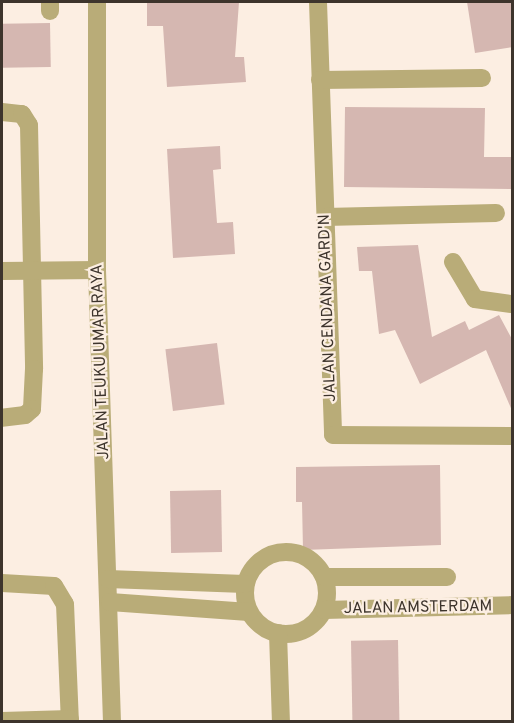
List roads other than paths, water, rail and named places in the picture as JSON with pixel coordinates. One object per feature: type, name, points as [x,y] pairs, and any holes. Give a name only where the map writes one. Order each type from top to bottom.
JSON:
[{"type":"street","name":"JALAN TEUKU UMAR RAYA","points":[[97,2],[97,270],[110,602],[112,722]]},
{"type":"street","name":"JALAN CENDANA GARD'N","points":[[318,2],[333,435],[513,436]]},
{"type":"street","points":[[320,80],[482,78]]},
{"type":"street","points":[[2,112],[22,114],[29,125],[34,270],[33,405],[25,415],[2,418]]},
{"type":"street","points":[[325,217],[496,213]]},
{"type":"street","points":[[453,262],[475,299],[513,304]]},
{"type":"street","points":[[2,271],[97,270]]},
{"type":"street","points":[[283,552],[308,558],[324,577],[327,599],[324,610],[305,630],[278,633],[266,629],[249,612],[245,584],[259,561],[283,552]]},
{"type":"street","name":"JALAN AMSTERDAM","points":[[324,577],[447,577]]},
{"type":"street","points":[[108,579],[245,584]]},
{"type":"street","points":[[2,583],[36,582],[54,586],[65,604],[70,720],[2,721]]},
{"type":"street","points":[[110,602],[249,612]]},
{"type":"street","name":"JALAN AMSTERDAM","points":[[324,610],[513,605]]},
{"type":"street","points":[[278,633],[281,722]]}]
